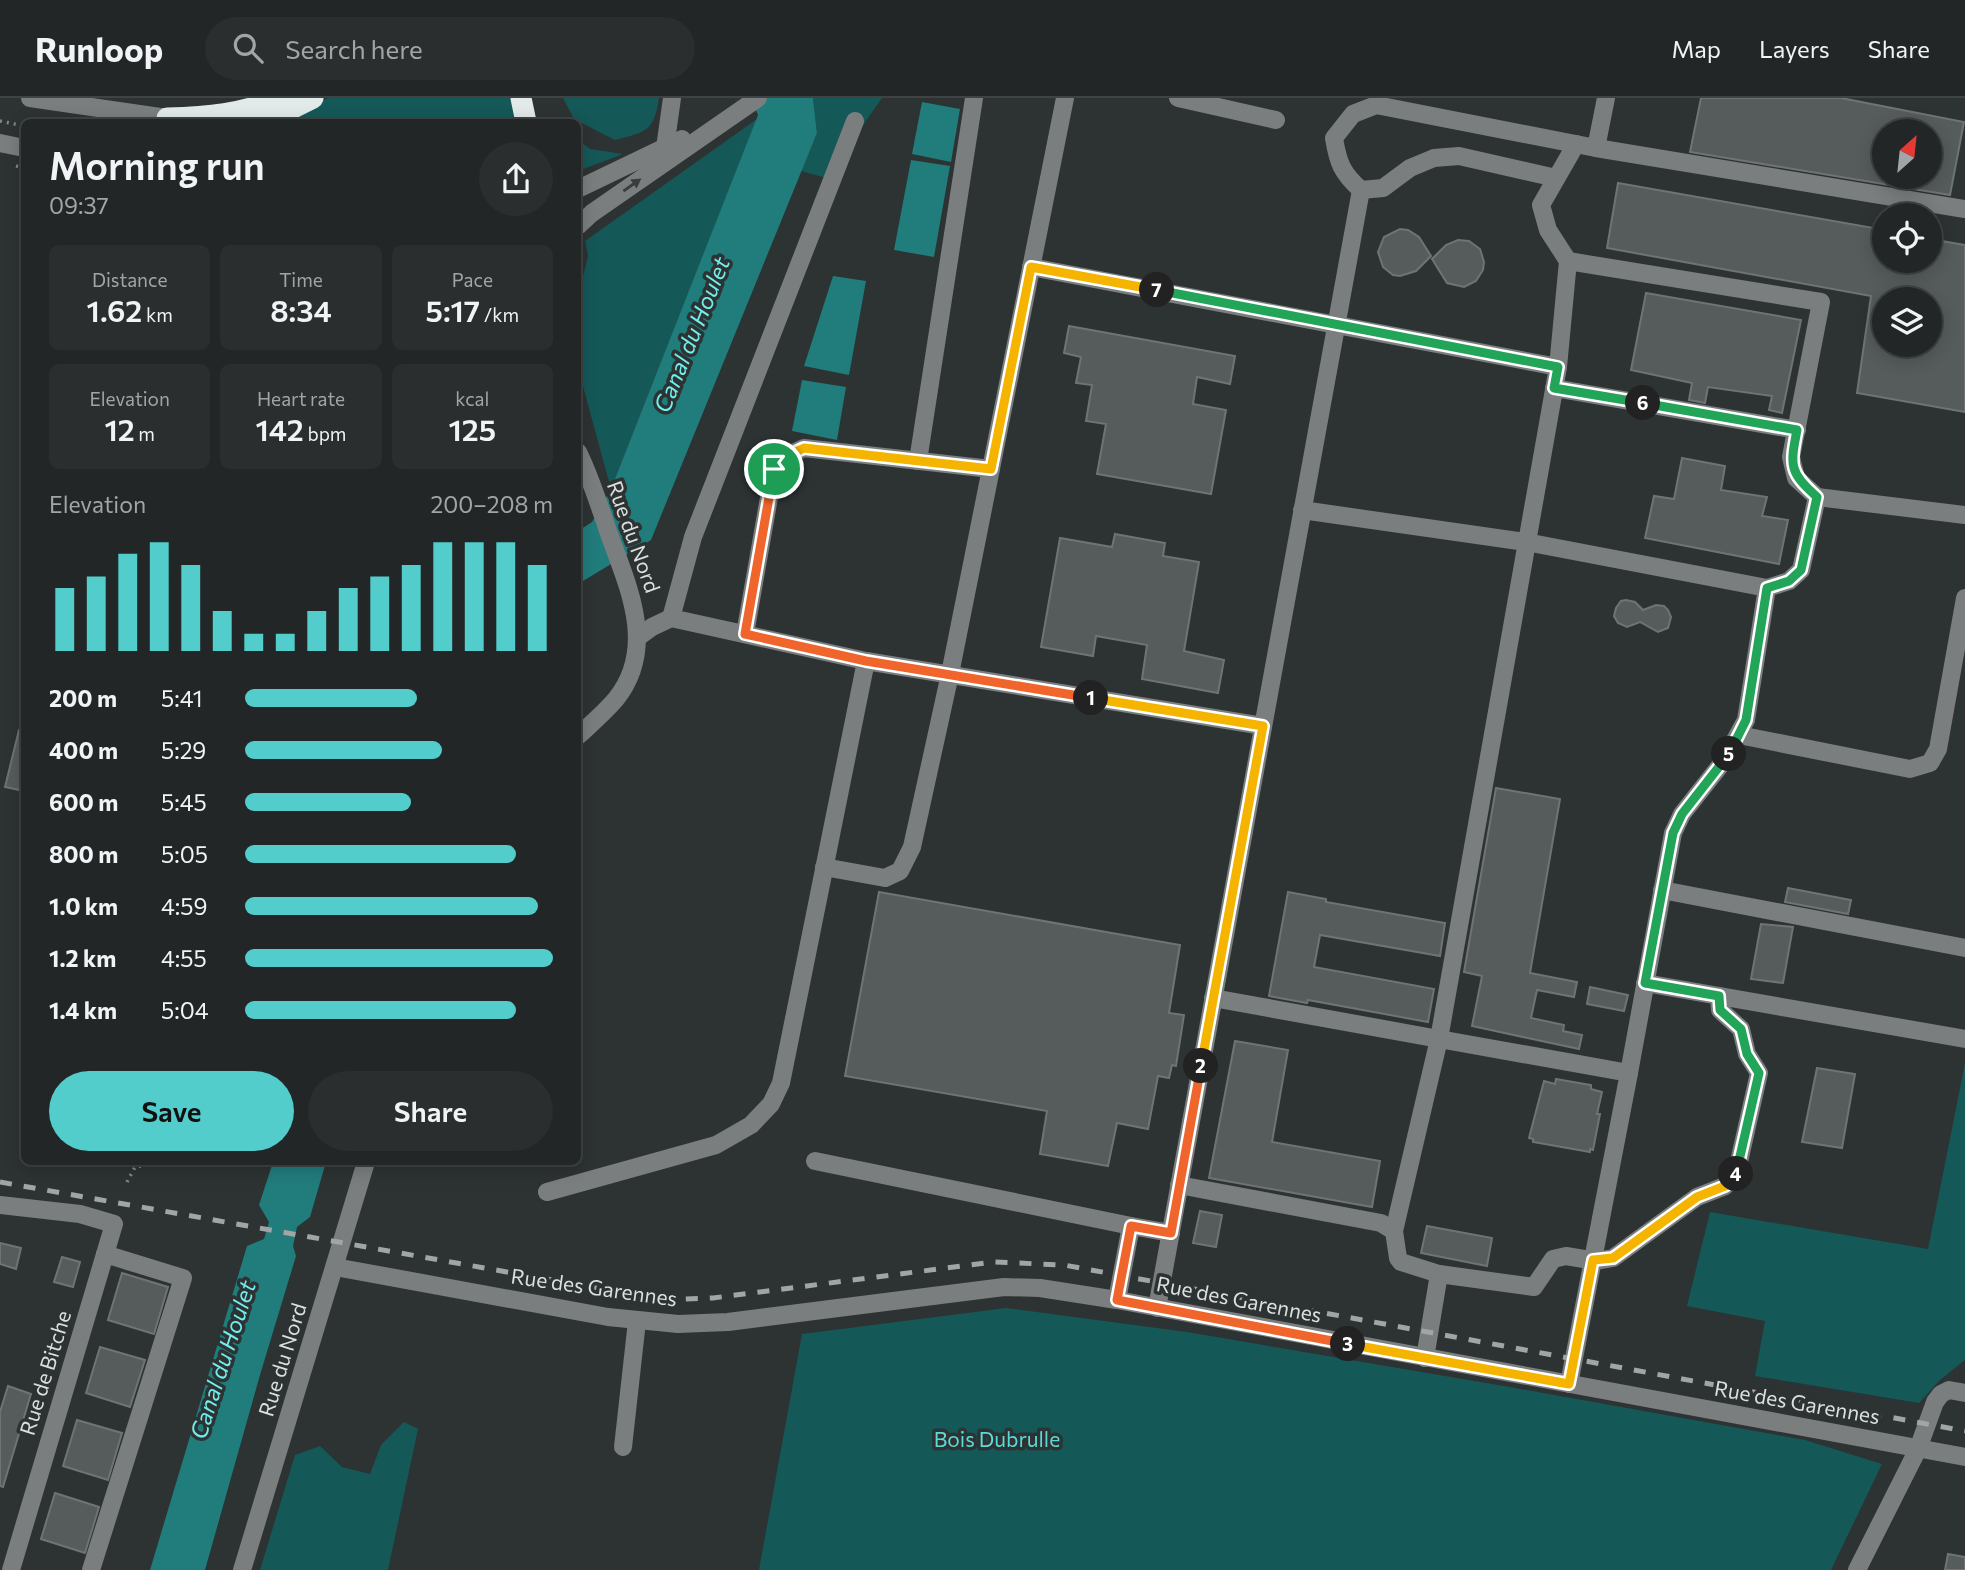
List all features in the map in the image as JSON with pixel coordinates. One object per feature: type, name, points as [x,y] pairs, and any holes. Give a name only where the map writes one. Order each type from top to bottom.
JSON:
[{"type":"highway","points":[[167,118],[220,116],[279,98]]},
{"type":"highway","points":[[254,119],[270,116],[313,98]]},
{"type":"highway","points":[[521,98],[525,119]]},
{"type":"highway","points":[[167,118],[179,119]]},
{"type":"street","points":[[30,98],[167,118]]},
{"type":"street","points":[[665,148],[672,98]]},
{"type":"street","points":[[581,188],[665,148],[758,98]]},
{"type":"street","points":[[918,461],[974,98]]},
{"type":"street","points":[[824,867],[885,878],[900,871],[912,847],[950,674],[1065,98]]},
{"type":"street","points":[[1178,98],[1276,120]]},
{"type":"street","points":[[1596,148],[1606,98]]},
{"type":"street","points":[[1556,178],[1459,156],[1434,158],[1410,168],[1383,188],[1361,190],[1344,175],[1336,155],[1334,138],[1353,114],[1376,106],[1596,148],[1965,209]]},
{"type":"street","points":[[581,223],[741,108]]},
{"type":"street","points":[[671,618],[693,537],[855,121]]},
{"type":"street","points":[[0,143],[21,147]]},
{"type":"street","points":[[1576,144],[1541,205],[1548,230],[1568,261],[1558,367],[1439,1039],[1394,1230],[1401,1262],[1439,1274],[1534,1287],[1553,1259],[1566,1256],[1593,1260],[1613,1258],[1697,1197],[1725,1186],[1736,1175],[1759,1073],[1747,1054],[1741,1029],[1720,1010],[1719,996]]},
{"type":"street","points":[[1157,1308],[1361,190]]},
{"type":"street","points":[[1568,261],[1821,302],[1791,457],[1796,478],[1817,497],[1965,515]]},
{"type":"street","points":[[1031,267],[1558,367]]},
{"type":"street","points":[[1554,388],[1797,430]]},
{"type":"street","points":[[745,634],[774,469],[784,457],[804,448],[991,469]]},
{"type":"street","name":"Rue du Nord","points":[[581,457],[627,582],[636,614],[638,638],[631,670],[617,697],[581,733]]},
{"type":"street","points":[[1302,510],[1526,542],[1767,588],[1789,581],[1801,570],[1817,497]]},
{"type":"street","points":[[1569,1384],[1673,833],[1682,814],[1723,762],[1746,720],[1767,588]]},
{"type":"street","points":[[1739,735],[1910,769],[1930,763],[1938,749],[1965,598]]},
{"type":"street","points":[[638,638],[652,627],[671,618],[866,661],[1263,726]]},
{"type":"street","points":[[547,1192],[716,1145],[751,1125],[771,1104],[781,1083],[866,661]]},
{"type":"street","points":[[1662,890],[1965,948]]},
{"type":"street","points":[[1645,983],[1965,1039]]},
{"type":"street","points":[[1213,998],[1629,1073]]},
{"type":"street","points":[[815,1161],[1171,1233]]},
{"type":"street","name":"Rue du Nord","points":[[242,1570],[365,1165]]},
{"type":"street","points":[[1180,1185],[1381,1223],[1394,1230]]},
{"type":"street","name":"Rue de Bitche","points":[[0,1205],[80,1214],[114,1224],[11,1570]]},
{"type":"street","points":[[1117,1300],[1131,1226]]},
{"type":"street","points":[[91,1570],[183,1278],[105,1254]]},
{"type":"street","name":"Rue des Garennes","points":[[335,1267],[637,1321],[678,1324],[728,1322],[1003,1287],[1040,1288],[1965,1457]]},
{"type":"street","points":[[1424,1358],[1439,1274]]},
{"type":"street","points":[[623,1447],[637,1321]]},
{"type":"street","points":[[1857,1570],[1918,1448],[1935,1402],[1941,1394],[1949,1390],[1965,1394]]},
{"type":"path","points":[[0,121],[21,125]]},
{"type":"path","points":[[127,1182],[135,1167],[148,1165]]},
{"type":"green space","points":[[328,98],[510,98],[515,113],[515,119],[286,119]]},
{"type":"green space","points":[[563,98],[659,98],[654,118],[647,129],[615,140],[581,123],[581,119],[574,119]]},
{"type":"green space","points":[[813,98],[882,98],[826,178],[801,171],[817,133]]},
{"type":"green space","points":[[757,119],[611,489],[581,379],[581,284],[588,256],[585,241]]},
{"type":"green space","points":[[581,142],[590,149],[623,154],[581,170]]},
{"type":"green space","points":[[1965,1063],[1965,1360],[1940,1380],[1919,1403],[1755,1376],[1765,1321],[1687,1306],[1710,1212],[1928,1249]]},
{"type":"green space","name":"Bois Dubrulle","points":[[1006,1308],[1187,1332],[1504,1386],[1805,1440],[1882,1464],[1831,1570],[759,1570],[802,1334]]},
{"type":"green space","points":[[404,1422],[418,1429],[388,1570],[260,1570],[295,1455],[320,1446],[342,1467],[370,1474],[381,1445]]},
{"type":"water","name":"Canal du Houlet","points":[[751,98],[813,98],[817,133],[651,540],[581,582],[581,529],[592,522],[611,489],[758,115]]},
{"type":"water","points":[[922,102],[960,109],[951,162],[912,154]]},
{"type":"water","points":[[911,160],[950,166],[934,257],[894,250]]},
{"type":"water","points":[[833,276],[866,281],[849,375],[804,366]]},
{"type":"water","points":[[802,380],[846,387],[837,440],[792,431]]},
{"type":"water","name":"Canal du Houlet","points":[[272,1165],[325,1165],[310,1217],[297,1227],[293,1246],[296,1256],[205,1570],[150,1570],[247,1246],[264,1239],[269,1222],[259,1205]]},
{"type":"building","points":[[1701,98],[1841,98],[1964,122],[1950,195],[1914,189],[1942,189],[1942,119],[1872,119],[1872,182],[1690,152]]},
{"type":"building","points":[[1618,183],[1872,228],[1872,273],[1942,273],[1942,241],[1965,245],[1965,412],[1857,393],[1871,296],[1607,248]]},
{"type":"building","points":[[1400,229],[1408,230],[1419,237],[1431,256],[1416,271],[1400,276],[1393,275],[1383,267],[1378,252],[1384,237]]},
{"type":"building","points":[[1458,240],[1469,241],[1480,249],[1484,262],[1483,270],[1476,281],[1464,287],[1447,283],[1432,259],[1446,245]]},
{"type":"building","points":[[1646,293],[1801,320],[1782,413],[1769,410],[1772,396],[1708,387],[1705,403],[1689,400],[1692,383],[1631,370]]},
{"type":"building","points":[[1069,326],[1235,356],[1230,384],[1197,377],[1193,404],[1226,410],[1211,494],[1097,474],[1106,424],[1086,421],[1092,385],[1076,383],[1081,357],[1064,353]]},
{"type":"building","points":[[1682,458],[1725,466],[1721,490],[1767,497],[1762,516],[1788,520],[1779,564],[1645,538],[1654,496],[1674,499]]},
{"type":"building","points":[[1115,534],[1165,543],[1163,556],[1199,562],[1184,651],[1224,660],[1218,693],[1142,679],[1147,645],[1096,636],[1093,656],[1041,647],[1060,538],[1112,547]]},
{"type":"building","points":[[1621,601],[1635,602],[1643,610],[1656,605],[1664,606],[1671,617],[1668,628],[1658,632],[1640,622],[1627,627],[1618,623],[1614,616],[1616,608]]},
{"type":"building","points":[[19,730],[21,730],[21,790],[5,787]]},
{"type":"building","points":[[1496,788],[1560,799],[1530,973],[1577,982],[1574,997],[1537,990],[1531,1018],[1564,1025],[1563,1031],[1582,1035],[1579,1049],[1472,1026],[1482,976],[1464,972]]},
{"type":"building","points":[[1788,888],[1851,900],[1848,914],[1785,902]]},
{"type":"building","points":[[879,892],[1180,945],[1169,1013],[1184,1015],[1176,1066],[1172,1065],[1169,1078],[1158,1076],[1148,1129],[1117,1123],[1108,1166],[1040,1154],[1047,1111],[845,1076]]},
{"type":"building","points":[[1288,892],[1326,899],[1326,902],[1445,923],[1440,956],[1320,935],[1314,967],[1434,989],[1428,1022],[1308,1000],[1307,1003],[1269,996]]},
{"type":"building","points":[[1761,924],[1793,927],[1783,983],[1751,979]]},
{"type":"building","points":[[1590,987],[1628,995],[1624,1011],[1587,1004]]},
{"type":"building","points":[[1235,1041],[1288,1050],[1272,1142],[1380,1161],[1372,1207],[1209,1178]]},
{"type":"building","points":[[1817,1068],[1855,1074],[1842,1148],[1802,1142]]},
{"type":"building","points":[[1556,1079],[1591,1085],[1591,1089],[1602,1092],[1593,1150],[1590,1149],[1590,1152],[1533,1142],[1533,1139],[1529,1138],[1544,1081],[1555,1084]]},
{"type":"building","points":[[1200,1211],[1222,1215],[1216,1247],[1193,1243]]},
{"type":"building","points":[[1427,1226],[1492,1238],[1487,1266],[1421,1253]]},
{"type":"building","points":[[0,1243],[21,1248],[16,1269],[0,1264]]},
{"type":"building","points":[[62,1257],[80,1262],[73,1287],[54,1282]]},
{"type":"building","points":[[122,1273],[168,1287],[154,1334],[108,1320]]},
{"type":"building","points":[[100,1347],[145,1360],[130,1407],[86,1393]]},
{"type":"building","points":[[8,1386],[31,1394],[3,1487],[0,1486],[0,1412]]},
{"type":"building","points":[[77,1420],[122,1433],[108,1480],[63,1466]]},
{"type":"building","points":[[55,1493],[99,1507],[85,1553],[41,1539]]},
{"type":"building","points":[[1948,1554],[1965,1557],[1965,1570],[1945,1570]]},
{"type":"railway","points":[[0,1182],[648,1297],[713,1298],[993,1262],[1064,1265],[1965,1431]]},
{"type":"route","points":[[1031,267],[1558,367],[1554,388],[1797,430],[1791,457],[1796,478],[1817,497],[1801,570],[1789,581],[1767,588],[1746,720],[1723,762],[1682,814],[1673,833],[1645,983],[1719,996],[1720,1010],[1741,1029],[1747,1054],[1759,1073],[1736,1175],[1725,1186],[1697,1197],[1613,1258],[1593,1260],[1569,1384],[1117,1300],[1131,1226],[1171,1233],[1263,726],[866,661],[745,634],[774,469],[784,457],[804,448],[991,469],[1031,267]]}]
